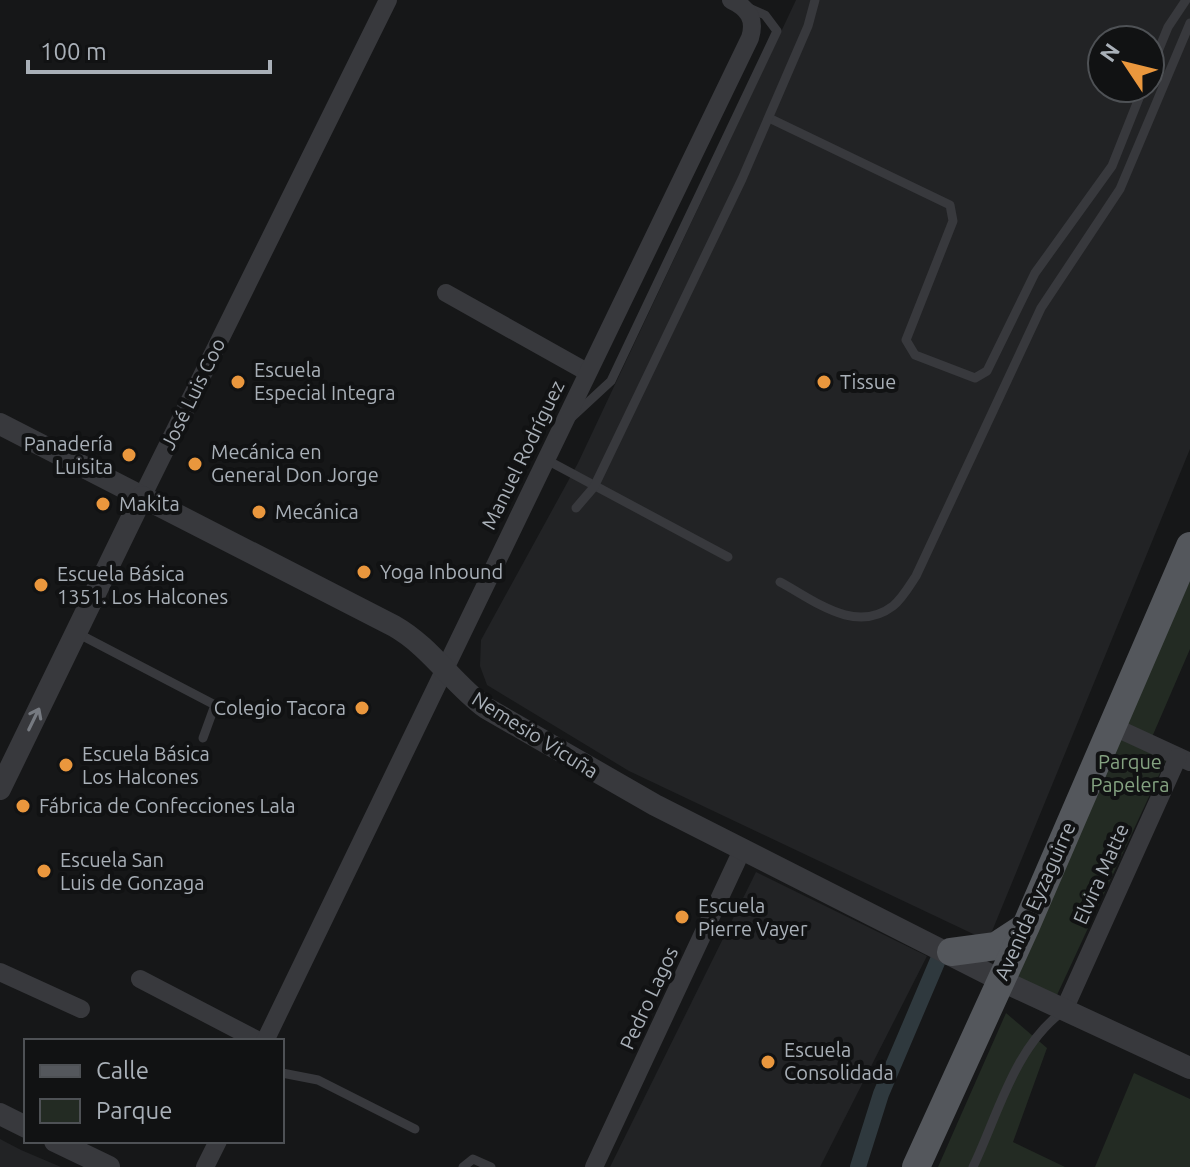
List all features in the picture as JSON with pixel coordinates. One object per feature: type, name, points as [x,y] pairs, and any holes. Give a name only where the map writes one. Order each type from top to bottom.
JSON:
[{"type":"main road","name":"Avenida Eyzaguirre","points":[[916,1167],[1026,926],[1190,546]]},
{"type":"main road","points":[[951,952],[996,946],[1026,926]]},
{"type":"street","name":"José Luis Coo","points":[[0,789],[388,0]]},
{"type":"street","name":"Manuel Rodríguez","points":[[263,1039],[750,38],[751,17],[734,1]]},
{"type":"street","points":[[446,293],[587,372]]},
{"type":"street","name":"Nemesio Vicuña","points":[[0,424],[394,626],[422,645],[486,708],[624,789],[951,952],[1000,980],[1190,1068]]},
{"type":"street","points":[[1112,726],[1184,760]]},
{"type":"street","name":"Elvira Matte","points":[[1064,1010],[1184,760]]},
{"type":"street","name":"Pedro Lagos","points":[[594,1167],[743,848]]},
{"type":"street","points":[[0,972],[81,1009]]},
{"type":"street","points":[[140,979],[258,1039]]},
{"type":"street","points":[[0,1114],[24,1126]]},
{"type":"street","points":[[59,1143],[109,1167]]},
{"type":"street","points":[[205,1167],[217,1143]]},
{"type":"lane","points":[[576,508],[594,487],[769,118],[808,26],[815,0]]},
{"type":"lane","points":[[1166,32],[1186,0]]},
{"type":"lane","points":[[560,429],[611,381],[777,31],[765,15],[734,1]]},
{"type":"lane","points":[[780,582],[849,619],[868,617],[894,606],[916,576],[1041,308],[1126,178],[1190,23]]},
{"type":"lane","points":[[769,118],[950,205],[953,221],[906,340],[915,355],[975,378],[987,371],[1035,273],[1112,166],[1137,104]]},
{"type":"lane","points":[[545,459],[728,557]]},
{"type":"lane","points":[[76,632],[215,705],[203,738]]},
{"type":"lane","points":[[973,1167],[1024,1055],[1045,1024],[1064,1010]]},
{"type":"lane","points":[[284,1073],[318,1080],[415,1129]]},
{"type":"lane","points":[[463,1167],[473,1159],[491,1167]]},
{"type":"shaded area","points":[[796,0],[1190,0],[1190,449],[988,941],[629,771],[487,685],[480,666],[481,640],[578,463]]},
{"type":"shaded area","name":"Escuela Consolidada","points":[[756,872],[927,956],[820,1167],[610,1167]]},
{"type":"shaded area","points":[[0,1139],[21,1150],[61,1167],[0,1167]]},
{"type":"green space","name":"Parque Papelera","points":[[1190,581],[1190,649],[1146,751],[1166,760],[1057,995],[1011,974]]},
{"type":"green space","points":[[1006,1013],[1047,1048],[1013,1142],[1065,1167],[938,1167]]},
{"type":"green space","points":[[1134,1073],[1190,1099],[1190,1167],[1095,1167]]},
{"type":"waterway","points":[[858,1167],[881,1094],[938,960]]},
{"type":"place","name":"Escuela Especial Integra","points":[[238,382]]},
{"type":"place","name":"Tissue","points":[[824,382]]},
{"type":"place","name":"Panadería Luisita","points":[[129,455]]},
{"type":"place","name":"Mecánica en General Don Jorge","points":[[195,464]]},
{"type":"place","name":"Makita","points":[[103,504]]},
{"type":"place","name":"Mecánica","points":[[259,512]]},
{"type":"place","name":"Yoga Inbound","points":[[364,572]]},
{"type":"place","name":"Escuela Básica 1351. Los Halcones","points":[[41,585]]},
{"type":"place","name":"Colegio Tacora","points":[[362,708]]},
{"type":"place","name":"Escuela Básica Los Halcones","points":[[66,765]]},
{"type":"place","name":"Fábrica de Confecciones Lala","points":[[23,806]]},
{"type":"place","name":"Escuela San Luis de Gonzaga","points":[[44,871]]},
{"type":"place","name":"Escuela Pierre Vayer","points":[[682,917]]},
{"type":"place","name":"Escuela Consolidada","points":[[768,1062]]}]
